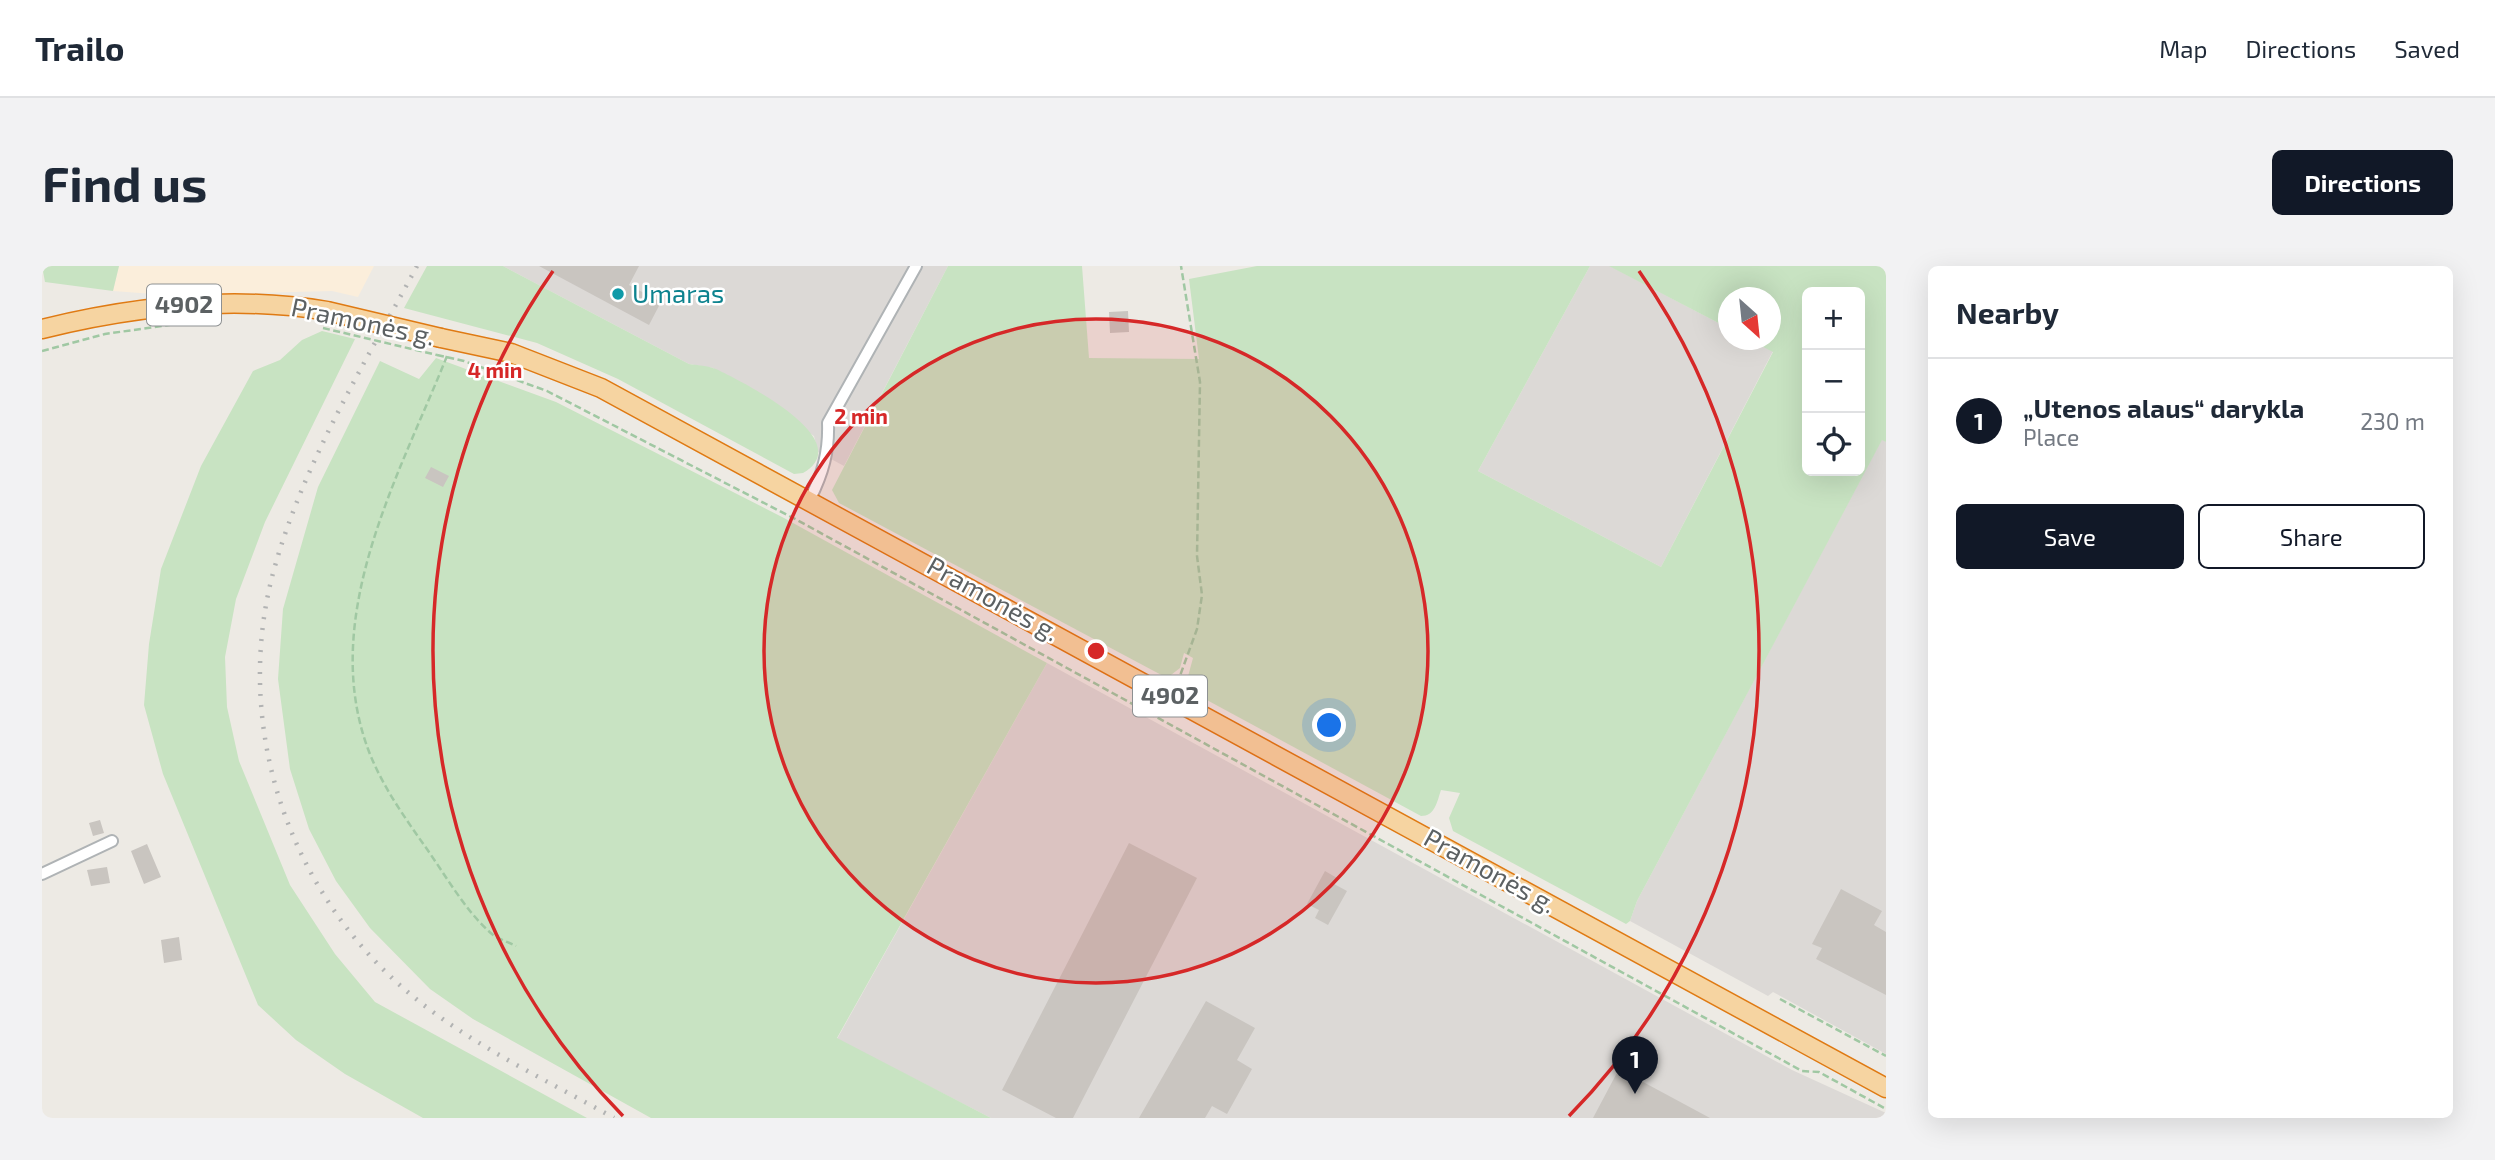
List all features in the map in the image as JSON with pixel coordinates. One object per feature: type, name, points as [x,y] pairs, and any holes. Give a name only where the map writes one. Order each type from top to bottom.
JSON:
[{"type":"highway","name":"Pramonės g.","points":[[42,329],[92,318],[191,305],[257,303],[443,344],[511,353],[601,388],[810,499],[1886,1088]]},
{"type":"street","points":[[810,499],[822,474],[829,448],[828,423],[916,266]]},
{"type":"street","points":[[42,874],[112,841]]},
{"type":"path","points":[[1170,696],[1185,664],[1196,629],[1202,595],[1198,556],[1200,382],[1181,266]]},
{"type":"path","points":[[317,327],[325,319],[443,344]]},
{"type":"path","points":[[42,351],[106,334],[190,321]]},
{"type":"path","points":[[443,344],[447,358],[396,473],[375,536],[355,632],[359,710],[367,746],[377,772],[407,821],[456,890],[493,935],[516,946]]},
{"type":"path","points":[[443,344],[447,358]]},
{"type":"path","points":[[447,358],[464,360],[547,391],[797,520],[1801,1071],[1819,1072],[1886,1109]]},
{"type":"path","points":[[1780,999],[1886,1056]]},
{"type":"shaded area","points":[[119,266],[374,266],[358,297],[332,291],[167,295],[113,291]]},
{"type":"shaded area","points":[[503,266],[948,266],[844,466],[818,452],[814,436],[713,368],[689,364]]},
{"type":"shaded area","points":[[1590,266],[1610,266],[1718,323],[1718,350],[1773,351],[1661,567],[1478,471]]},
{"type":"shaded area","points":[[1882,439],[1886,442],[1886,1054],[1773,992],[1768,996],[1630,921],[1637,901],[1862,476],[1865,476]]},
{"type":"shaded area","points":[[1047,663],[1792,1070],[1886,1113],[1886,1118],[991,1118],[837,1039]]},
{"type":"green space","points":[[42,266],[119,266],[113,291],[45,282]]},
{"type":"green space","points":[[427,266],[503,266],[689,364],[713,368],[770,398],[790,413],[807,429],[817,445],[817,460],[803,473],[794,474],[618,379],[537,343],[404,308]]},
{"type":"green space","points":[[948,266],[1082,266],[1089,358],[1199,359],[1189,279],[1257,266],[1590,266],[1478,471],[1661,567],[1773,352],[1769,350],[1781,350],[1781,287],[1718,287],[1718,323],[1609,266],[1886,266],[1886,442],[1882,440],[1865,472],[1865,287],[1802,287],[1802,476],[1863,476],[1637,901],[1630,921],[1626,924],[1453,831],[1449,818],[1460,793],[1441,790],[1432,811],[1421,816],[1192,692],[1187,680],[1193,658],[1184,653],[1180,668],[1167,678],[839,503],[832,490]]},
{"type":"green space","points":[[322,331],[355,339],[265,522],[236,599],[225,657],[227,707],[239,761],[290,885],[335,954],[375,1002],[587,1118],[423,1118],[345,1074],[296,1040],[258,1005],[163,774],[144,705],[149,644],[161,569],[201,466],[253,371],[280,360],[302,340]]},
{"type":"green space","points":[[436,358],[556,402],[784,518],[1047,663],[837,1038],[991,1118],[651,1118],[473,1019],[430,989],[370,928],[336,881],[309,829],[290,769],[278,679],[283,609],[318,487],[380,361],[419,379]]},
{"type":"building","name":"Umaras","points":[[539,266],[639,266],[629,285],[661,302],[649,325]]},
{"type":"building","points":[[1128,311],[1129,332],[1110,333],[1109,312]]},
{"type":"building","points":[[431,467],[449,476],[443,487],[425,478]]},
{"type":"building","points":[[100,820],[104,833],[93,836],[89,823]]},
{"type":"building","points":[[1129,843],[1197,878],[1073,1118],[1056,1118],[1002,1090]]},
{"type":"building","points":[[147,844],[161,877],[144,884],[131,851]]},
{"type":"building","points":[[107,867],[110,883],[91,886],[87,870]]},
{"type":"building","points":[[1325,871],[1337,878],[1334,884],[1347,891],[1328,925],[1315,918],[1319,910],[1307,904]]},
{"type":"building","points":[[1841,889],[1882,911],[1874,925],[1886,932],[1886,995],[1816,959],[1822,948],[1812,944]]},
{"type":"building","points":[[179,937],[182,960],[164,963],[161,940]]},
{"type":"building","points":[[1206,1001],[1255,1028],[1237,1060],[1252,1069],[1227,1114],[1212,1106],[1205,1118],[1139,1118]]},
{"type":"building","points":[[1619,1069],[1710,1118],[1593,1118]]},
{"type":"railway","points":[[417,266],[319,450],[275,566],[263,622],[260,678],[264,733],[276,788],[295,840],[321,890],[353,936],[391,977],[416,999],[469,1037],[614,1118]]},
{"type":"place","name":"Umaras","points":[[618,294]]},
{"type":"place","name":"„Utenos alaus“ darykla","points":[[1635,1094]]}]
